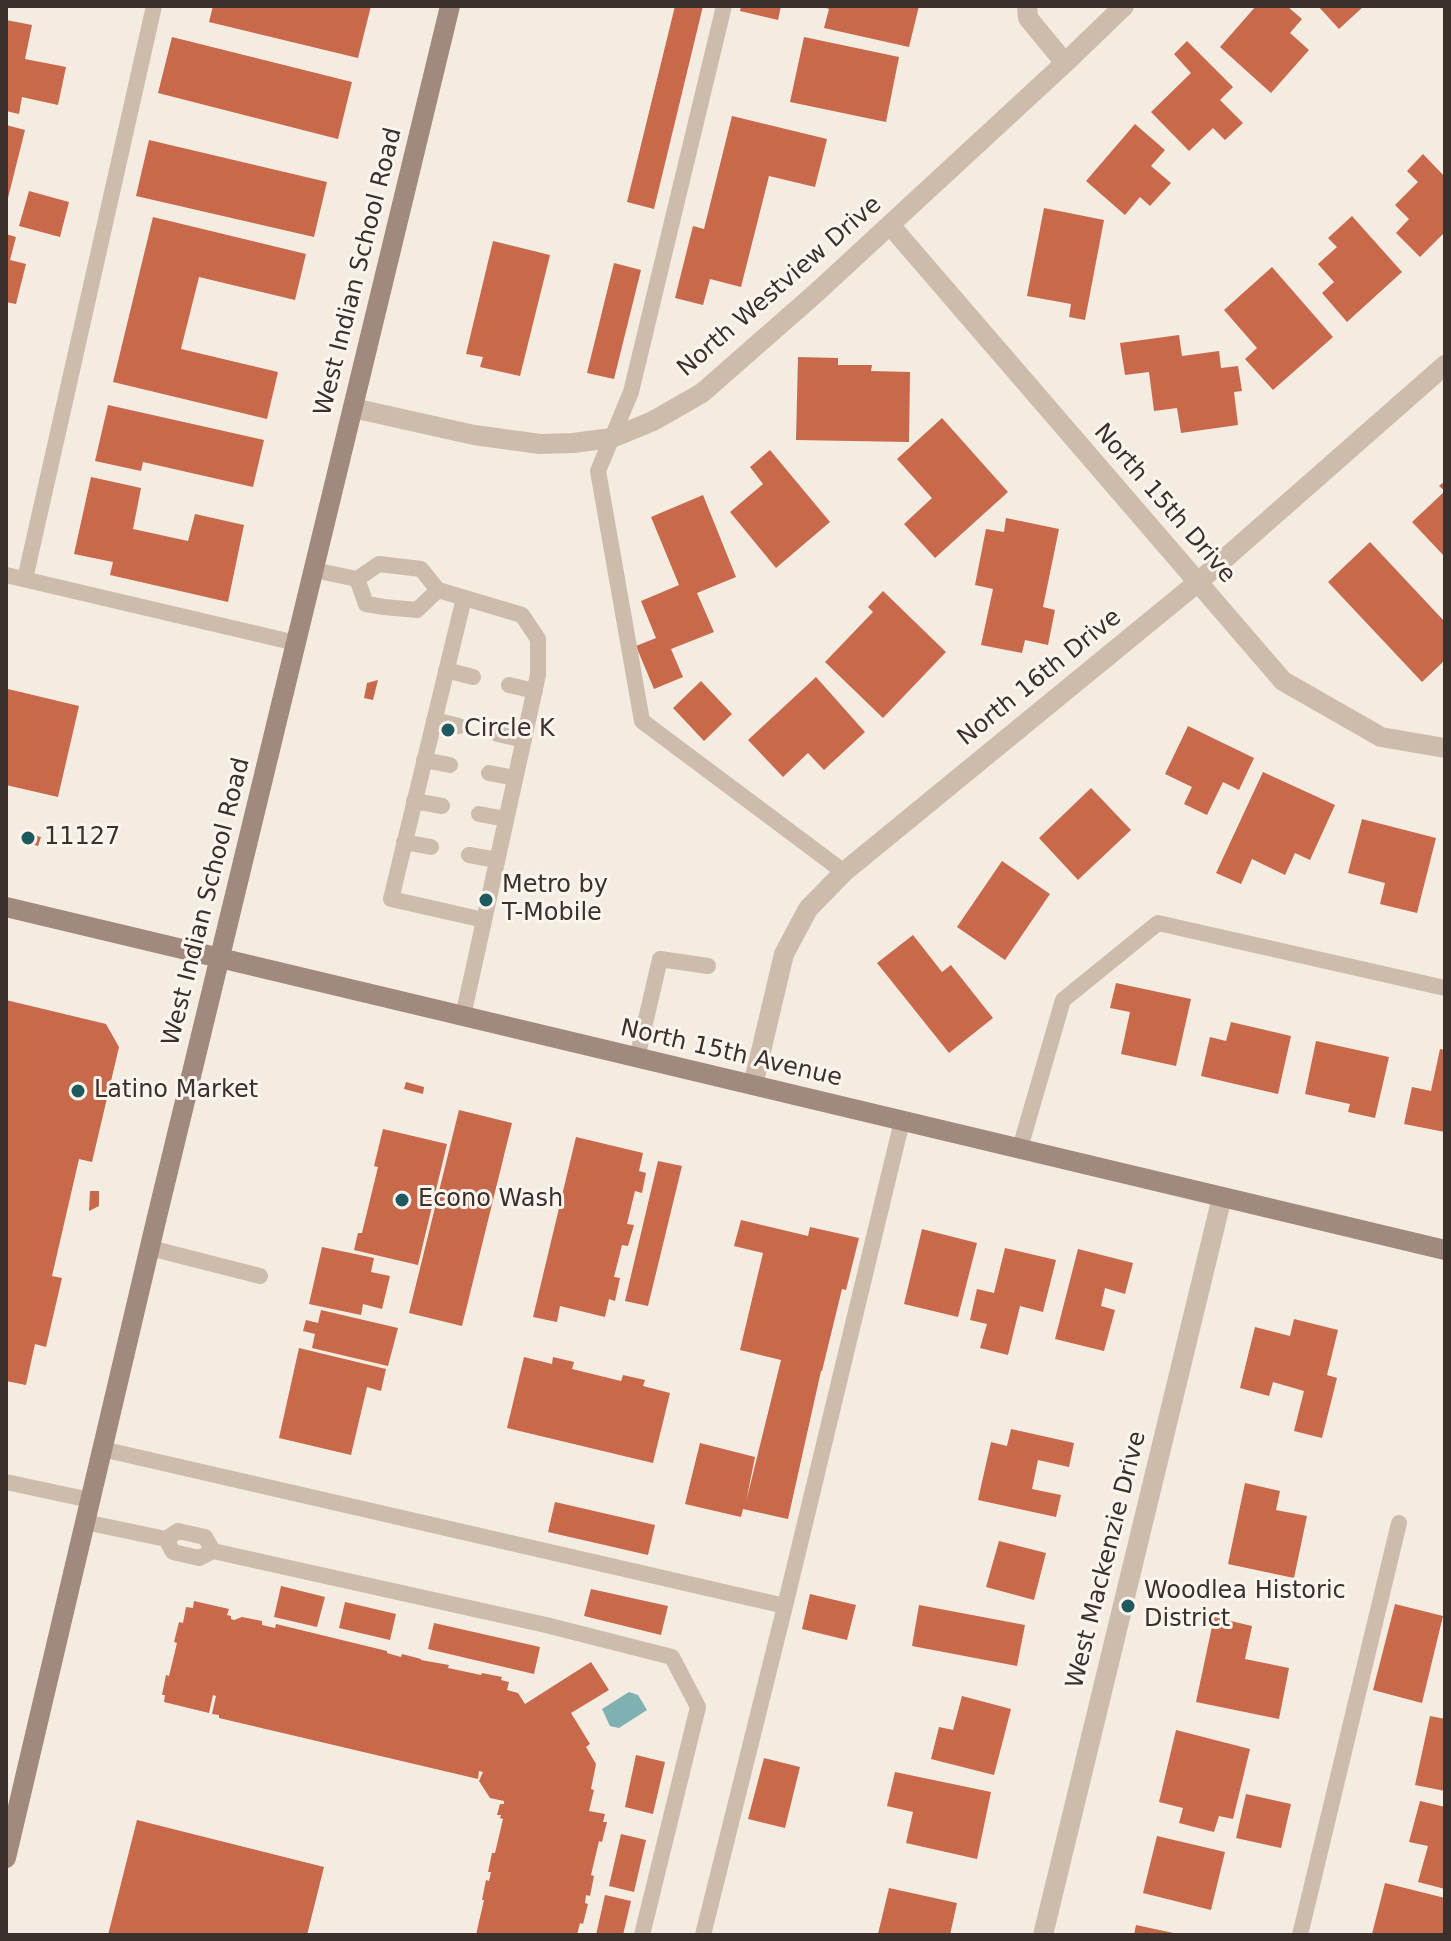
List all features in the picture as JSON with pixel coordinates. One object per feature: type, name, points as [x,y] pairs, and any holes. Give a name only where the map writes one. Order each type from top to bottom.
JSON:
[{"type":"main road","name":"West Indian School Road","points":[[6,1858],[450,6]]},
{"type":"main road","name":"North 15th Avenue","points":[[6,907],[1445,1250]]},
{"type":"street","points":[[1027,6],[1028,18],[1065,63]]},
{"type":"street","name":"North Westview Drive","points":[[353,408],[474,435],[540,444],[612,438],[653,421],[702,393],[890,225],[1124,6]]},
{"type":"street","name":"North 15th Drive","points":[[890,225],[1283,681],[1381,737],[1445,748]]},
{"type":"street","name":"North 16th Drive","points":[[753,1085],[784,954],[808,909],[844,872],[1197,583],[1445,365]]},
{"type":"street","name":"West Mackenzie Drive","points":[[1043,1935],[1222,1197]]},
{"type":"lane","points":[[25,579],[154,6]]},
{"type":"lane","points":[[724,6],[631,392],[598,471],[642,721],[844,872]]},
{"type":"lane","points":[[314,570],[357,579],[379,564],[421,569],[438,590],[522,615],[538,639],[535,691],[463,1016]]},
{"type":"lane","points":[[6,575],[296,643]]},
{"type":"lane","points":[[357,579],[366,604],[384,607],[417,610],[438,590]]},
{"type":"lane","points":[[464,598],[391,899],[484,920]]},
{"type":"lane","points":[[446,670],[473,677]]},
{"type":"lane","points":[[509,685],[535,691]]},
{"type":"lane","points":[[434,720],[459,726]]},
{"type":"lane","points":[[498,734],[524,740]]},
{"type":"lane","points":[[424,760],[450,765]]},
{"type":"lane","points":[[489,773],[515,778]]},
{"type":"lane","points":[[414,801],[442,806]]},
{"type":"lane","points":[[479,814],[506,819]]},
{"type":"lane","points":[[404,842],[431,847]]},
{"type":"lane","points":[[469,855],[497,860]]},
{"type":"lane","points":[[1020,1148],[1063,1000],[1158,923],[1445,988]]},
{"type":"lane","points":[[637,1058],[660,959],[708,966]]},
{"type":"lane","points":[[703,1935],[902,1121]]},
{"type":"lane","points":[[150,1248],[260,1276]]},
{"type":"lane","points":[[102,1449],[785,1606]]},
{"type":"lane","points":[[6,1482],[90,1500]]},
{"type":"lane","points":[[85,1522],[166,1539],[173,1552],[199,1558],[213,1551],[546,1625],[672,1657],[698,1707],[642,1935]]},
{"type":"lane","points":[[1300,1935],[1399,1523]]},
{"type":"water","points":[[629,1692],[638,1695],[647,1710],[619,1728],[610,1726],[602,1709]]},
{"type":"building","points":[[213,6],[371,6],[358,58],[209,22]]},
{"type":"building","points":[[675,6],[703,6],[654,209],[627,202]]},
{"type":"building","points":[[741,6],[781,6],[778,20],[740,11]]},
{"type":"building","points":[[821,6],[919,6],[909,47],[824,28],[829,9]]},
{"type":"building","points":[[1256,6],[1287,6],[1302,19],[1290,33],[1309,50],[1271,93],[1220,47]]},
{"type":"building","points":[[1318,6],[1364,6],[1339,29]]},
{"type":"building","points":[[6,20],[32,25],[25,59],[66,67],[58,105],[22,97],[19,114],[6,111]]},
{"type":"building","points":[[172,37],[352,82],[338,139],[158,93]]},
{"type":"building","points":[[804,37],[899,57],[886,122],[790,102]]},
{"type":"building","points":[[1187,41],[1233,87],[1220,100],[1243,123],[1225,140],[1213,128],[1189,151],[1151,112],[1191,73],[1174,54]]},
{"type":"building","points":[[732,116],[827,139],[815,187],[769,176],[741,287],[710,279],[703,305],[675,298],[693,226],[704,229]]},
{"type":"building","points":[[1135,124],[1165,150],[1151,166],[1171,183],[1150,206],[1140,197],[1125,215],[1086,181]]},
{"type":"building","points":[[6,125],[25,130],[7,202],[6,202]]},
{"type":"building","points":[[149,140],[327,182],[314,237],[136,196]]},
{"type":"building","points":[[1423,154],[1445,177],[1445,232],[1420,257],[1396,233],[1409,219],[1395,205],[1418,182],[1407,171]]},
{"type":"building","points":[[29,191],[69,202],[60,237],[19,226]]},
{"type":"building","points":[[1044,208],[1104,220],[1085,320],[1069,317],[1071,304],[1027,296]]},
{"type":"building","points":[[1352,216],[1402,272],[1347,322],[1322,293],[1334,282],[1318,264],[1337,247],[1328,238]]},
{"type":"building","points":[[153,217],[306,254],[295,300],[199,277],[181,349],[278,372],[267,419],[113,382]]},
{"type":"building","points":[[6,234],[16,237],[10,260],[26,264],[16,304],[6,302]]},
{"type":"building","points":[[493,241],[550,255],[520,376],[480,367],[483,357],[466,354]]},
{"type":"building","points":[[614,263],[641,270],[614,379],[587,373]]},
{"type":"building","points":[[1272,267],[1333,337],[1273,390],[1245,359],[1257,348],[1224,310]]},
{"type":"building","points":[[1179,335],[1182,356],[1219,351],[1221,368],[1238,366],[1242,391],[1234,392],[1238,425],[1181,433],[1177,408],[1154,411],[1149,372],[1125,375],[1120,343]]},
{"type":"building","points":[[798,357],[838,358],[838,365],[872,365],[871,371],[910,372],[909,442],[796,440]]},
{"type":"building","points":[[108,405],[264,440],[253,487],[143,462],[141,471],[95,461]]},
{"type":"building","points":[[942,418],[1008,492],[935,558],[904,524],[932,498],[897,459]]},
{"type":"building","points":[[770,450],[830,522],[776,568],[730,512],[763,484],[750,467]]},
{"type":"building","points":[[91,477],[141,488],[133,529],[188,541],[195,514],[244,525],[228,602],[110,575],[113,562],[74,554]]},
{"type":"building","points":[[1445,491],[1445,557],[1412,522]]},
{"type":"building","points":[[703,495],[736,577],[697,593],[714,632],[671,649],[683,677],[654,689],[636,646],[656,638],[641,601],[679,585],[651,517]]},
{"type":"building","points":[[1006,518],[1059,529],[1043,607],[1055,610],[1048,645],[1025,640],[1022,653],[981,645],[993,589],[975,585],[986,529],[1004,532]]},
{"type":"building","points":[[1370,542],[1445,622],[1445,660],[1422,682],[1328,582]]},
{"type":"building","points":[[883,591],[946,652],[883,718],[825,662],[873,612],[868,607]]},
{"type":"building","points":[[816,677],[865,732],[824,770],[808,753],[783,777],[748,740]]},
{"type":"building","points":[[378,680],[373,700],[364,698],[367,683]]},
{"type":"building","points":[[701,681],[732,714],[704,741],[673,708]]},
{"type":"building","points":[[8,689],[79,706],[58,797],[6,785]]},
{"type":"building","points":[[1188,726],[1254,758],[1239,790],[1223,782],[1207,815],[1184,804],[1192,787],[1165,774]]},
{"type":"building","points":[[1263,772],[1335,805],[1310,860],[1295,853],[1285,875],[1252,859],[1241,884],[1216,873]]},
{"type":"building","points":[[1091,788],[1131,830],[1078,880],[1039,838]]},
{"type":"building","points":[[1362,819],[1436,838],[1417,913],[1380,904],[1385,883],[1348,873]]},
{"type":"building","points":[[21,832],[41,837],[38,846],[24,842]]},
{"type":"building","points":[[1002,861],[1050,894],[1005,960],[957,927]]},
{"type":"building","points":[[913,935],[942,972],[951,965],[993,1018],[949,1053],[877,963]]},
{"type":"building","points":[[1116,983],[1191,999],[1176,1066],[1121,1054],[1130,1012],[1110,1008]]},
{"type":"building","points":[[6,1000],[106,1024],[119,1047],[92,1162],[79,1159],[52,1276],[62,1278],[46,1347],[35,1344],[26,1385],[6,1381]]},
{"type":"building","points":[[1231,1022],[1291,1036],[1278,1094],[1201,1076],[1210,1037],[1226,1041]]},
{"type":"building","points":[[1316,1041],[1389,1057],[1375,1118],[1348,1112],[1350,1104],[1305,1094]]},
{"type":"building","points":[[1440,1049],[1445,1050],[1445,1132],[1404,1124],[1412,1087],[1431,1091]]},
{"type":"building","points":[[406,1082],[424,1087],[423,1094],[404,1089]]},
{"type":"building","points":[[459,1110],[512,1123],[462,1326],[409,1313]]},
{"type":"building","name":"Econo Wash","points":[[383,1129],[447,1144],[418,1265],[354,1250],[358,1233],[362,1233],[378,1167],[374,1166]]},
{"type":"building","points":[[576,1137],[643,1153],[639,1171],[646,1173],[642,1193],[635,1191],[627,1224],[634,1225],[628,1246],[622,1245],[614,1277],[620,1278],[615,1301],[609,1299],[605,1317],[560,1306],[557,1322],[533,1317]]},
{"type":"building","points":[[658,1161],[682,1166],[648,1306],[625,1301]]},
{"type":"building","points":[[90,1191],[99,1191],[99,1206],[89,1211]]},
{"type":"building","points":[[741,1220],[808,1236],[810,1227],[859,1238],[821,1371],[788,1519],[743,1509],[741,1517],[685,1504],[700,1443],[755,1457],[746,1502],[781,1360],[740,1350],[763,1253],[734,1246]]},
{"type":"building","points":[[922,1229],[977,1243],[958,1317],[904,1304]]},
{"type":"building","points":[[322,1247],[374,1258],[371,1272],[390,1276],[382,1309],[363,1304],[361,1315],[309,1304]]},
{"type":"building","points":[[1005,1248],[1056,1260],[1043,1312],[1020,1306],[1008,1355],[980,1348],[987,1324],[970,1320],[977,1289],[994,1293]]},
{"type":"building","points":[[1078,1249],[1133,1263],[1125,1294],[1105,1288],[1101,1306],[1115,1310],[1104,1351],[1055,1339]]},
{"type":"building","points":[[321,1310],[398,1328],[388,1366],[312,1348],[315,1334],[303,1331],[306,1320],[318,1323]]},
{"type":"building","points":[[1294,1319],[1338,1330],[1327,1375],[1337,1378],[1322,1438],[1294,1431],[1304,1391],[1273,1382],[1269,1396],[1240,1388],[1255,1327],[1290,1336]]},
{"type":"building","points":[[299,1348],[386,1369],[381,1391],[367,1387],[351,1455],[279,1438]]},
{"type":"building","points":[[524,1357],[552,1364],[553,1357],[574,1362],[572,1369],[621,1381],[623,1375],[645,1380],[643,1386],[670,1393],[653,1463],[507,1428]]},
{"type":"building","points":[[1011,1429],[1074,1443],[1069,1467],[1038,1460],[1032,1489],[1061,1495],[1056,1517],[978,1500],[991,1442],[1007,1446]]},
{"type":"building","points":[[1245,1483],[1280,1491],[1276,1510],[1307,1516],[1294,1578],[1228,1564]]},
{"type":"building","points":[[555,1502],[655,1525],[648,1555],[548,1532]]},
{"type":"building","points":[[999,1541],[1046,1553],[1034,1600],[986,1587]]},
{"type":"building","points":[[281,1586],[325,1597],[317,1627],[274,1617]]},
{"type":"building","points":[[591,1589],[668,1606],[661,1635],[584,1616]]},
{"type":"building","points":[[810,1594],[856,1605],[847,1640],[802,1629]]},
{"type":"building","points":[[194,1601],[229,1609],[227,1615],[234,1620],[242,1617],[262,1621],[262,1625],[275,1628],[276,1624],[401,1657],[402,1654],[449,1665],[448,1668],[502,1677],[501,1680],[509,1682],[507,1690],[518,1693],[525,1704],[591,1662],[609,1690],[571,1713],[590,1744],[586,1747],[596,1764],[589,1811],[605,1814],[603,1822],[607,1822],[591,1875],[594,1876],[590,1896],[586,1895],[585,1903],[588,1904],[583,1924],[580,1923],[577,1935],[476,1935],[486,1880],[489,1881],[491,1872],[488,1872],[492,1853],[495,1853],[503,1819],[497,1815],[500,1804],[504,1804],[504,1801],[490,1798],[479,1781],[483,1772],[479,1771],[478,1779],[219,1718],[219,1715],[212,1714],[216,1696],[213,1695],[209,1713],[164,1702],[165,1695],[162,1695],[177,1643],[174,1642],[179,1622],[183,1623],[186,1607],[193,1608]]},
{"type":"building","points":[[345,1602],[396,1614],[390,1640],[339,1628]]},
{"type":"building","points":[[1395,1604],[1443,1616],[1422,1703],[1373,1690]]},
{"type":"building","points":[[919,1605],[1025,1625],[1017,1666],[912,1646]]},
{"type":"building","points":[[1214,1617],[1252,1626],[1245,1659],[1289,1668],[1279,1719],[1196,1702]]},
{"type":"building","points":[[434,1623],[540,1647],[534,1674],[428,1649]]},
{"type":"building","points":[[962,1696],[1011,1709],[994,1775],[931,1759],[939,1727],[953,1730]]},
{"type":"building","points":[[1430,1716],[1445,1719],[1445,1791],[1415,1785]]},
{"type":"building","points":[[1176,1730],[1250,1749],[1233,1819],[1219,1816],[1214,1832],[1179,1823],[1183,1808],[1159,1802]]},
{"type":"building","points":[[636,1755],[665,1762],[653,1814],[625,1807]]},
{"type":"building","points":[[764,1758],[800,1767],[785,1828],[748,1819]]},
{"type":"building","points":[[895,1772],[991,1792],[977,1859],[906,1843],[913,1812],[887,1806]]},
{"type":"building","points":[[1246,1794],[1291,1804],[1281,1848],[1236,1838]]},
{"type":"building","points":[[1420,1801],[1445,1807],[1445,1889],[1418,1882],[1428,1846],[1409,1842]]},
{"type":"building","points":[[137,1820],[324,1867],[307,1935],[108,1935]]},
{"type":"building","points":[[621,1834],[646,1840],[634,1892],[609,1886]]},
{"type":"building","points":[[1157,1836],[1225,1852],[1211,1910],[1143,1893]]},
{"type":"building","points":[[1385,1883],[1445,1898],[1445,1935],[1372,1934]]},
{"type":"building","points":[[889,1888],[957,1903],[950,1935],[878,1934]]},
{"type":"building","points":[[605,1895],[631,1901],[623,1935],[596,1935]]},
{"type":"building","points":[[1136,1925],[1178,1934],[1178,1935],[1134,1935]]},
{"type":"place","name":"Circle K","points":[[448,730]]},
{"type":"place","name":"11127","points":[[28,838]]},
{"type":"place","name":"Metro by T-Mobile","points":[[486,900]]},
{"type":"place","name":"Latino Market","points":[[78,1091]]},
{"type":"place","name":"Econo Wash","points":[[402,1200]]},
{"type":"place","name":"Woodlea Historic District","points":[[1128,1606]]}]
